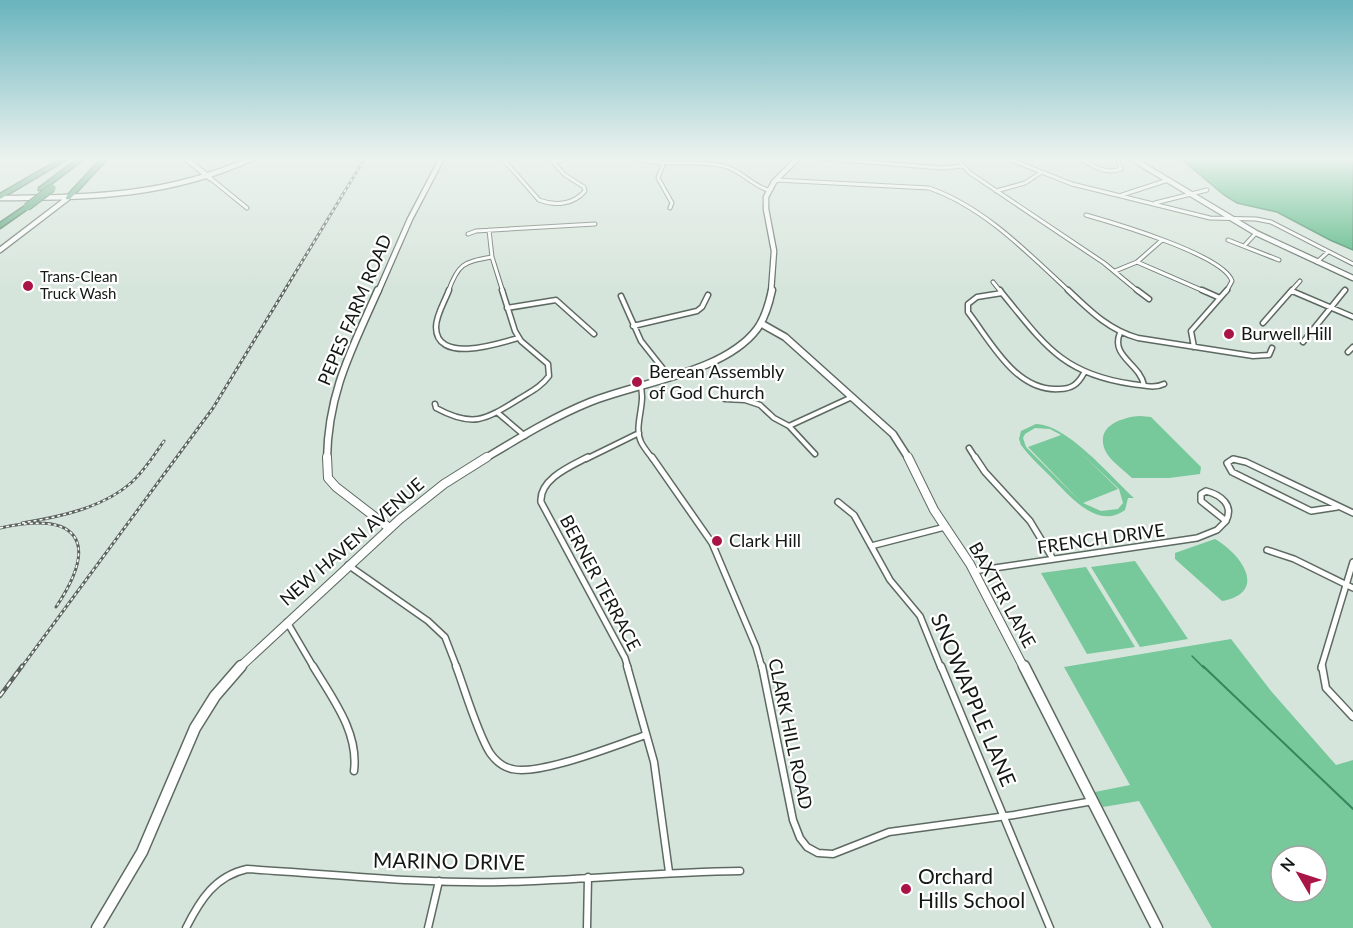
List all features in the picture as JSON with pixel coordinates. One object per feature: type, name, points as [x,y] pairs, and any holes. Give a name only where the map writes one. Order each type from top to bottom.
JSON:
[{"type":"highway","points":[[0,219],[24,201]]},
{"type":"highway","points":[[0,226],[34,201]]},
{"type":"main road","points":[[0,250],[64,201]]},
{"type":"main road","name":"PEPES FARM ROAD","points":[[388,527],[336,487],[328,478],[331,425],[340,376],[420,201]]},
{"type":"main road","points":[[762,324],[770,303],[774,251],[766,212],[767,201]]},
{"type":"main road","points":[[1203,201],[1256,233],[1353,278]]},
{"type":"main road","name":"NEW HAVEN AVENUE","points":[[97,928],[147,843],[179,760],[203,714],[227,681],[388,527],[436,489],[525,436],[584,405],[729,352],[762,324]]},
{"type":"main road","name":"BAXTER LANE","points":[[762,324],[785,337],[886,427],[904,449],[928,501],[974,571],[1157,928]]},
{"type":"street","points":[[239,201],[247,208]]},
{"type":"street","points":[[548,201],[568,201]]},
{"type":"street","points":[[670,208],[671,201]]},
{"type":"street","points":[[958,201],[1010,240],[1104,323],[1120,333],[1259,357],[1269,355],[1272,348]]},
{"type":"street","points":[[1010,201],[1115,271],[1122,280],[1149,299]]},
{"type":"street","points":[[1148,201],[1212,219],[1259,219],[1274,223],[1353,264]]},
{"type":"street","points":[[1155,203],[1161,201]]},
{"type":"street","points":[[1086,215],[1162,240],[1211,260],[1227,271],[1231,276],[1232,284],[1191,331],[1194,347]]},
{"type":"street","points":[[468,234],[489,230],[595,224]]},
{"type":"street","points":[[435,404],[436,408],[452,418],[467,422],[484,420],[542,384],[549,376],[550,368],[545,360],[518,338],[492,256],[489,230]]},
{"type":"street","points":[[1244,246],[1256,233]]},
{"type":"street","points":[[1115,271],[1137,262],[1162,240]]},
{"type":"street","points":[[1228,240],[1280,260]]},
{"type":"street","points":[[1317,262],[1328,252]]},
{"type":"street","points":[[492,256],[468,261],[456,270],[436,324],[436,333],[440,340],[449,345],[467,349],[482,348],[518,338]]},
{"type":"street","points":[[1137,262],[1220,298]]},
{"type":"street","points":[[1263,323],[1300,281]]},
{"type":"street","points":[[993,282],[1055,354],[1084,373],[1105,379],[1158,387],[1164,384]]},
{"type":"street","points":[[1303,342],[1345,290]]},
{"type":"street","points":[[1292,291],[1353,317]]},
{"type":"street","points":[[1002,293],[975,298],[969,303],[967,310],[1016,374],[1033,386],[1060,390],[1076,385],[1084,373]]},
{"type":"street","points":[[633,326],[695,312],[702,308],[708,294]]},
{"type":"street","points":[[621,296],[641,341],[668,375]]},
{"type":"street","points":[[507,308],[556,300],[594,334]]},
{"type":"street","points":[[1120,333],[1117,339],[1118,350],[1141,372],[1144,385]]},
{"type":"street","points":[[1348,352],[1353,347]]},
{"type":"street","points":[[639,434],[644,400],[640,384]]},
{"type":"street","points":[[789,426],[852,397]]},
{"type":"street","points":[[725,399],[758,404],[774,418],[789,426],[815,454]]},
{"type":"street","points":[[498,413],[525,436]]},
{"type":"street","name":"BERNER TERRACE","points":[[639,434],[606,448],[554,478],[542,490],[540,500],[625,658],[654,762],[669,872]]},
{"type":"street","name":"CLARK HILL ROAD","points":[[639,434],[645,447],[712,543],[756,647],[767,684],[798,836],[808,848],[815,852],[832,854],[882,833],[1005,817]]},
{"type":"street","points":[[969,448],[985,472],[1030,521],[1053,559]]},
{"type":"street","points":[[1336,507],[1311,511],[1232,472],[1227,463],[1233,459],[1246,462],[1336,507],[1353,513]]},
{"type":"street","points":[[1213,492],[1228,503],[1230,514],[1226,521],[1203,503],[1200,498],[1202,493],[1213,492]]},
{"type":"street","name":"SNOWAPPLE LANE","points":[[838,502],[854,515],[890,580],[920,616],[1050,928]]},
{"type":"street","name":"FRENCH DRIVE","points":[[974,571],[1197,538],[1217,529],[1226,521]]},
{"type":"street","points":[[871,546],[945,527]]},
{"type":"street","points":[[1267,550],[1294,559],[1350,586]]},
{"type":"street","points":[[1353,562],[1350,586],[1321,669],[1324,683],[1330,693],[1353,717]]},
{"type":"street","points":[[348,565],[428,621],[445,637],[489,751],[506,768],[530,770],[646,735]]},
{"type":"street","points":[[287,622],[348,726],[356,756],[354,771]]},
{"type":"street","points":[[1005,817],[1093,801]]},
{"type":"street","name":"MARINO DRIVE","points":[[186,928],[209,889],[225,876],[242,869],[439,881],[503,882],[669,872],[740,871]]},
{"type":"street","points":[[587,928],[588,877]]},
{"type":"street","points":[[428,928],[439,881]]},
{"type":"shaded area","points":[[1234,201],[1353,201],[1353,250],[1277,212]]},
{"type":"shaded area","points":[[1140,416],[1151,417],[1201,467],[1200,474],[1169,478],[1132,478],[1113,461],[1107,454],[1103,442],[1107,429],[1118,421]]},
{"type":"shaded area","points":[[1036,424],[1048,427],[1061,433],[1088,453],[1134,498],[1128,498],[1125,510],[1114,515],[1104,516],[1084,508],[1065,492],[1024,449],[1019,439],[1021,431]],"holes":[[[1035,428],[1050,429],[1061,435],[1028,447],[1082,503],[1026,447],[1023,438]],[[1079,451],[1119,489],[1123,503],[1118,509],[1101,511],[1083,503],[1118,489]]]},
{"type":"shaded area","points":[[1215,539],[1234,554],[1246,572],[1247,581],[1244,590],[1222,601],[1175,559],[1175,553]]},
{"type":"shaded area","points":[[1135,561],[1188,639],[1140,647],[1091,567]]},
{"type":"shaded area","points":[[1086,567],[1135,647],[1087,654],[1041,573]]},
{"type":"shaded area","points":[[1231,639],[1271,691],[1336,765],[1353,760],[1353,928],[1212,928],[1139,801],[1103,807],[1095,792],[1130,785],[1064,667]]},
{"type":"waterway","points":[[1192,656],[1204,668]]},
{"type":"waterway","points":[[1203,666],[1353,809]]},
{"type":"railway","points":[[21,668],[213,408],[339,201]]},
{"type":"railway","points":[[22,523],[80,510],[108,499],[137,477],[164,441]]},
{"type":"railway","points":[[0,528],[26,524],[48,524],[63,528],[74,536],[78,548],[77,564],[70,584],[56,607]]},
{"type":"railway","points":[[0,696],[22,666]]},
{"type":"place","name":"Trans-Clean Truck Wash","points":[[28,286]]},
{"type":"place","name":"Burwell Hill","points":[[1229,334]]},
{"type":"place","name":"Berean Assembly of God Church","points":[[637,382]]},
{"type":"place","name":"Clark Hill","points":[[717,541]]},
{"type":"place","name":"Orchard Hills School","points":[[906,889]]}]
